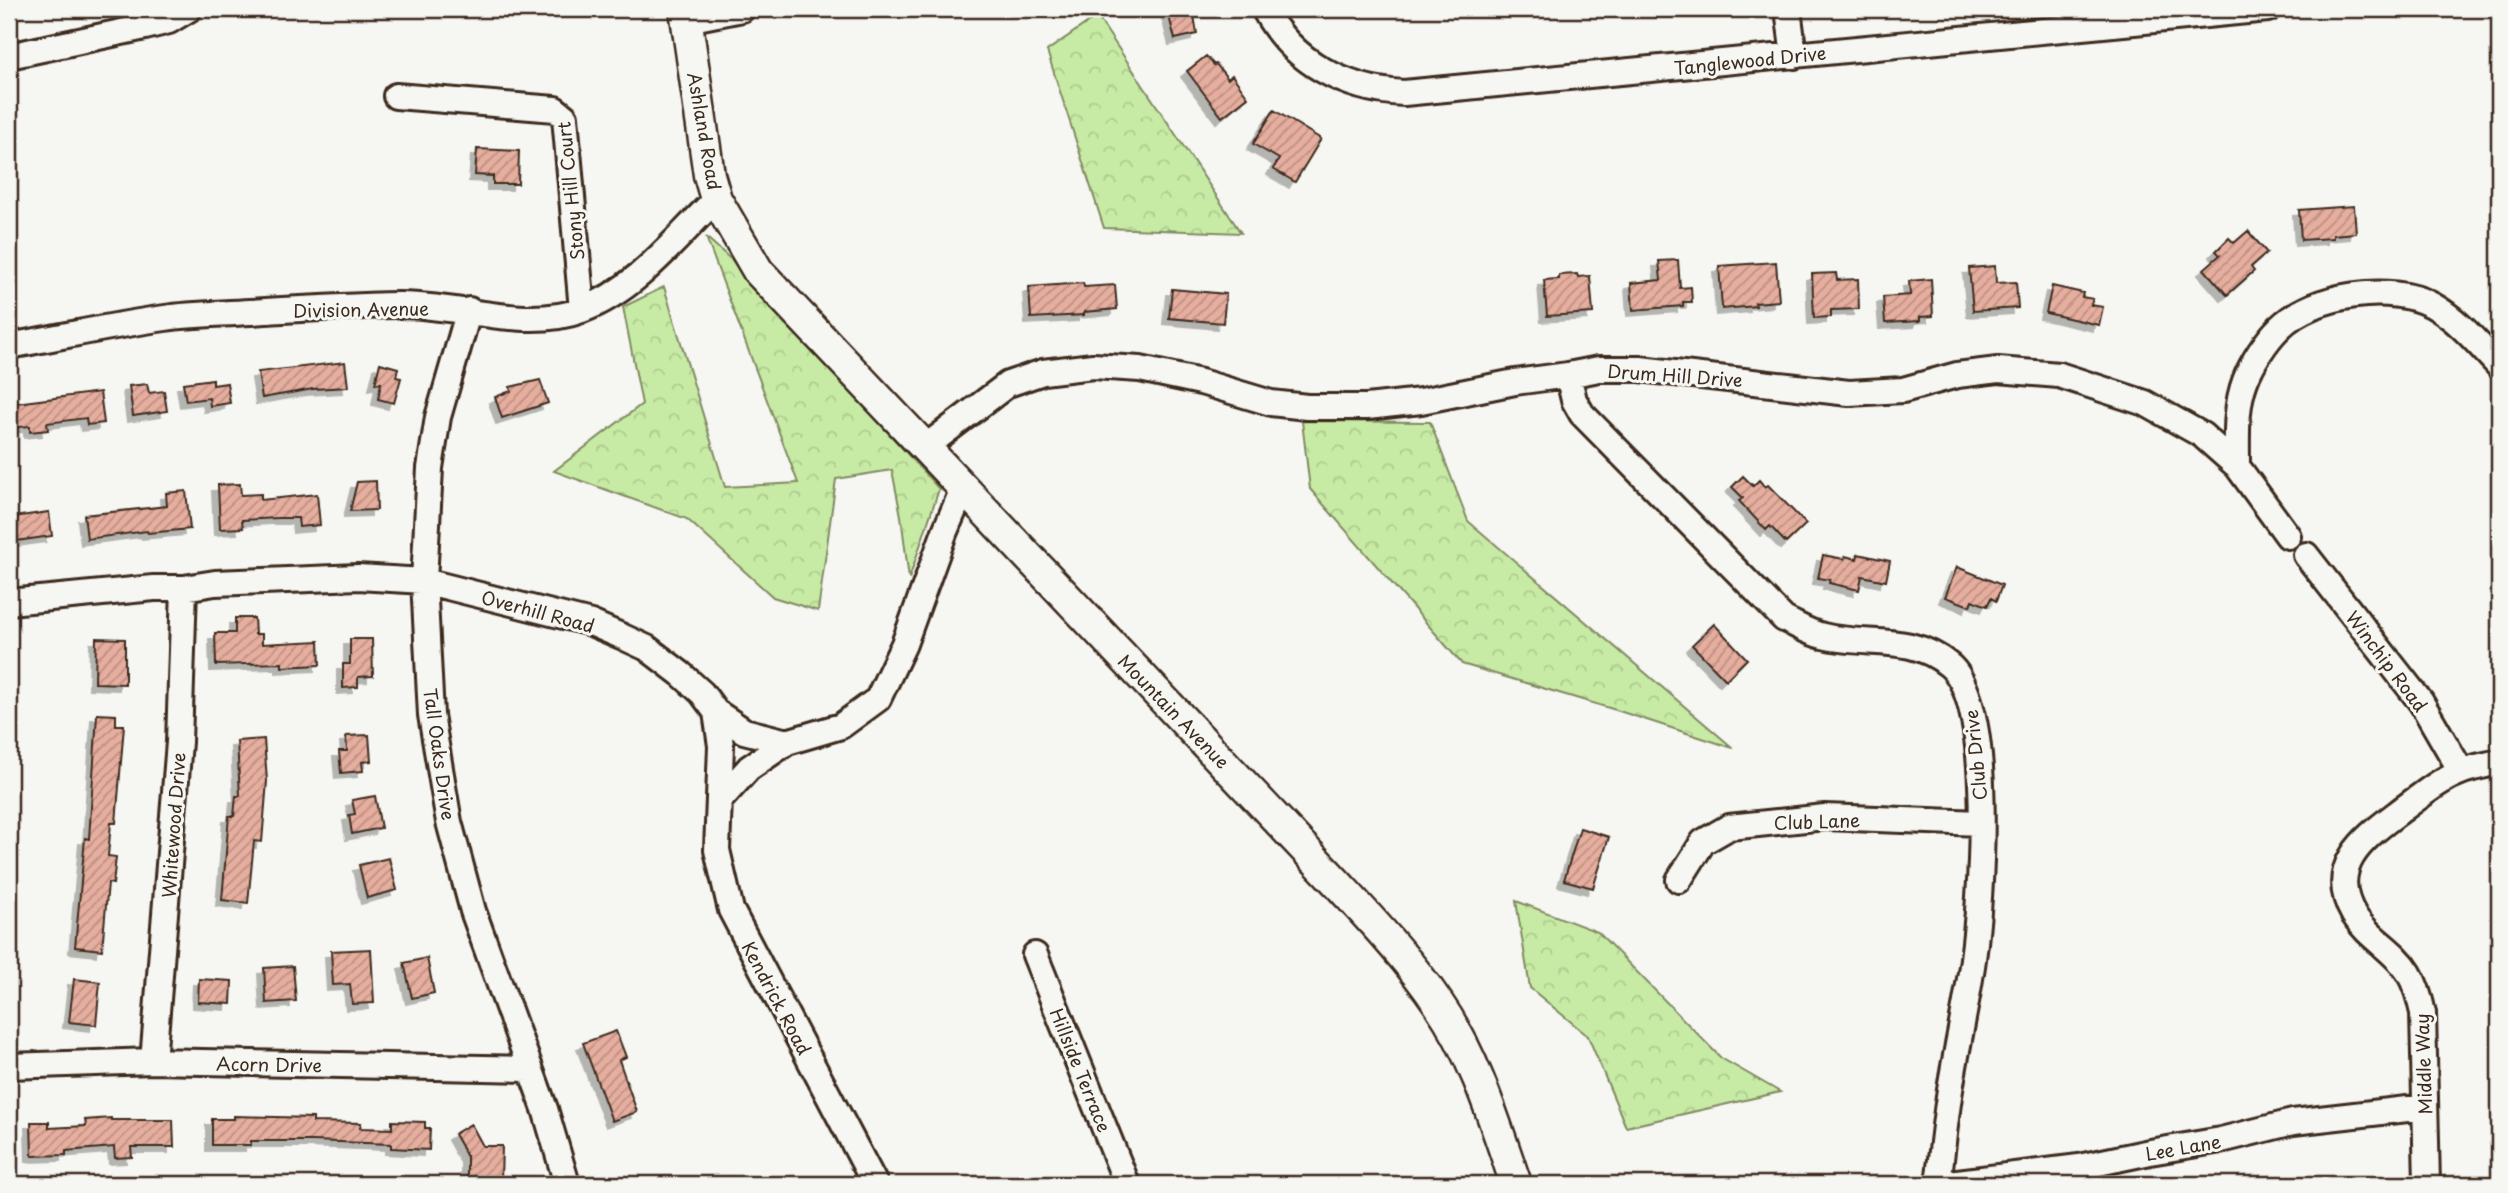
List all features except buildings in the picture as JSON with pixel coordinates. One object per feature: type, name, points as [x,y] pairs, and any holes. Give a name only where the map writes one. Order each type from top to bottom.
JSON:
[{"type":"main road","name":"Ashland Road","points":[[686,15],[709,175],[716,199],[767,282]]},
{"type":"main road","name":"Mountain Avenue","points":[[767,282],[1338,884],[1401,954],[1439,1004],[1470,1060],[1516,1184]]},
{"type":"street","points":[[9,56],[169,21],[189,9]]},
{"type":"street","points":[[686,15],[742,9]]},
{"type":"street","name":"Tanglewood Drive","points":[[1264,9],[1285,40],[1317,67],[1354,85],[1387,92],[1434,91],[1794,56],[2161,14],[2268,9]]},
{"type":"street","points":[[1788,9],[1794,56]]},
{"type":"street","name":"Stony Hill Court","points":[[396,96],[562,112],[565,117],[582,310]]},
{"type":"street","name":"Division Avenue","points":[[9,346],[167,317],[402,304],[469,310],[509,317],[548,316],[582,310],[621,289],[652,263],[716,199]]},
{"type":"street","points":[[2288,536],[2237,466],[2236,425],[2245,382],[2261,352],[2281,327],[2308,310],[2337,298],[2368,293],[2400,295],[2430,304],[2455,320],[2499,366]]},
{"type":"street","name":"Tall Oaks Drive","points":[[469,310],[438,417],[430,468],[424,581],[431,715],[449,822],[473,911],[545,1109],[567,1184]]},
{"type":"street","name":"Drum Hill Drive","points":[[924,448],[1009,384],[1043,372],[1093,366],[1140,369],[1201,382],[1271,403],[1307,407],[1367,407],[1421,401],[1514,382],[1599,369],[1640,369],[1849,393],[1903,390],[1957,375],[1987,370],[2018,370],[2059,375],[2146,403],[2202,435],[2237,466]]},
{"type":"street","name":"Club Drive","points":[[1568,375],[1574,400],[1582,414],[1784,619],[1822,636],[1901,643],[1922,648],[1953,667],[1964,682],[1977,733],[1981,823],[1973,958],[1950,1090],[1939,1184]]},
{"type":"street","points":[[720,800],[749,768],[788,742],[841,726],[878,699],[904,644],[963,489]]},
{"type":"street","name":"Winchip Road","points":[[2306,555],[2421,702],[2461,771]]},
{"type":"street","name":"Overhill Road","points":[[9,602],[153,588],[184,588],[215,583],[358,576],[424,581],[591,623],[621,636],[647,648],[681,674],[702,693],[716,712],[744,731],[788,742]]},
{"type":"street","name":"Whitewood Drive","points":[[153,1061],[178,755],[184,588]]},
{"type":"street","name":"Kendrick Road","points":[[716,712],[721,746],[717,850],[731,910],[875,1184]]},
{"type":"street","name":"Middle Way","points":[[2427,1184],[2423,1013],[2418,992],[2408,972],[2354,915],[2347,899],[2346,871],[2358,846],[2371,832],[2424,793],[2461,771],[2499,762]]},
{"type":"street","name":"Club Lane","points":[[1679,880],[1703,842],[1730,827],[1825,817],[1981,823]]},
{"type":"street","name":"Hillside Terrace","points":[[1035,955],[1127,1184]]},
{"type":"street","name":"Acorn Drive","points":[[9,1066],[153,1061],[529,1069]]},
{"type":"street","name":"Lee Lane","points":[[1939,1184],[2079,1167],[2221,1140],[2293,1122],[2425,1107]]},
{"type":"green space","points":[[1097,16],[1241,233],[1104,228],[1047,51]]},
{"type":"green space","points":[[706,237],[736,264],[939,489],[909,579],[892,470],[836,479],[818,611],[773,597],[687,519],[554,471],[642,404],[623,307],[664,287],[725,487],[798,483]]},
{"type":"green space","points":[[1302,421],[1430,422],[1468,521],[1733,748],[1462,664],[1310,489]]},
{"type":"green space","points":[[1516,901],[1598,932],[1721,1058],[1780,1092],[1626,1127],[1588,1036],[1530,988]]}]
